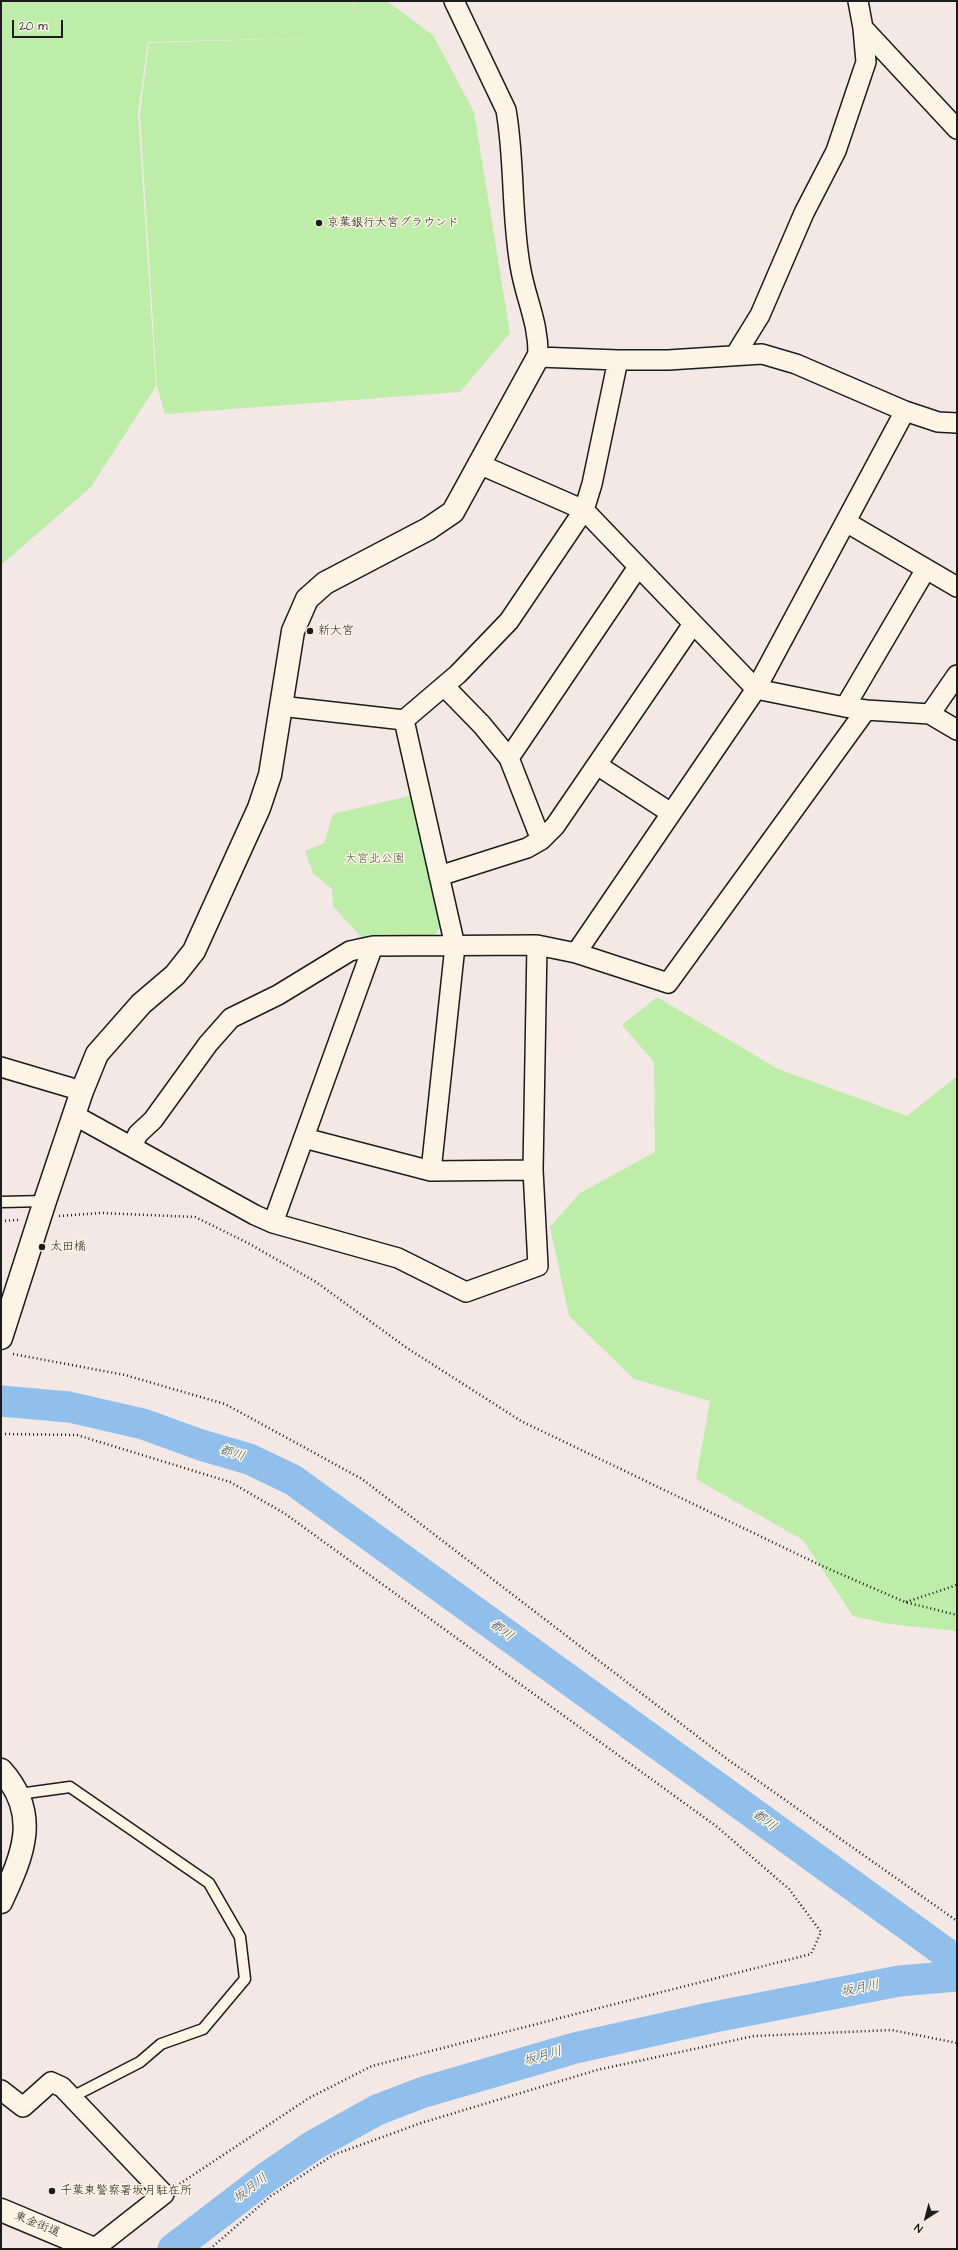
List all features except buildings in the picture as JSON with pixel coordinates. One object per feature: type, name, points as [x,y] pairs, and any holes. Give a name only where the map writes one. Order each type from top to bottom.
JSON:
[{"type":"main road","points":[[5,1345],[42,1209],[82,1091],[97,1054],[141,1004],[174,975],[194,951],[259,808],[270,775],[293,631],[308,599],[325,583],[428,529],[453,512],[481,465],[538,357]]},
{"type":"main road","points":[[1,1770],[19,1794],[24,1820],[24,1839],[19,1864],[2,1900]]},
{"type":"main road","name":"東金街道","points":[[1,2210],[94,2249]]},
{"type":"street","points":[[454,1],[506,110],[510,130],[514,224],[520,266],[538,336],[538,357],[668,360],[736,354],[762,354],[796,364],[905,411],[938,422],[957,423]]},
{"type":"street","points":[[736,354],[760,315],[804,213],[836,151],[866,62],[863,28],[858,1]]},
{"type":"street","points":[[863,28],[957,129]]},
{"type":"street","points":[[280,706],[404,720],[444,686],[509,621],[584,510],[592,484],[618,360]]},
{"type":"street","points":[[576,953],[756,688],[905,411]]},
{"type":"street","points":[[481,465],[584,510],[756,688],[845,708],[930,714],[957,730]]},
{"type":"street","points":[[846,522],[957,587]]},
{"type":"street","points":[[509,758],[638,567]]},
{"type":"street","points":[[845,708],[926,569]]},
{"type":"street","points":[[439,876],[527,848],[541,840],[555,826],[693,624]]},
{"type":"street","points":[[930,714],[957,675]]},
{"type":"street","points":[[444,686],[482,725],[509,758],[541,840]]},
{"type":"street","points":[[132,1146],[138,1134],[153,1120],[208,1044],[231,1018],[278,995],[350,951],[373,946],[537,945],[576,953],[668,983],[866,710]]},
{"type":"street","points":[[404,720],[455,946],[431,1172]]},
{"type":"street","points":[[597,765],[671,813]]},
{"type":"street","points":[[74,1115],[255,1215],[273,1223],[398,1258],[466,1292],[538,1266],[533,1170],[537,945]]},
{"type":"street","points":[[273,1223],[373,946]]},
{"type":"street","points":[[1,1067],[82,1091]]},
{"type":"street","points":[[304,1138],[431,1172],[533,1170]]},
{"type":"street","points":[[1,2090],[23,2107],[51,2082],[62,2087],[164,2194],[94,2249]]},
{"type":"lane","points":[[1,1202],[42,1209]]},
{"type":"lane","points":[[19,1794],[70,1786],[209,1883],[240,1938],[245,1979],[203,2028],[161,2044],[140,2062],[72,2097]]},
{"type":"path","points":[[42,1209],[194,1217],[248,1242],[316,1282],[407,1348],[521,1421],[820,1564],[905,1602],[957,1615]]},
{"type":"path","points":[[5,1345],[125,1375],[225,1404],[362,1479],[727,1759],[957,1921]]},
{"type":"path","points":[[1,1434],[77,1435],[230,1482],[284,1513],[716,1826],[789,1889],[821,1932],[811,1954],[372,2066],[309,2098],[164,2194]]},
{"type":"path","points":[[905,1602],[957,1586]]},
{"type":"path","points":[[210,2249],[271,2196],[333,2155],[421,2123],[597,2070],[754,2036],[892,2030],[957,2043]]},
{"type":"green space","name":"京葉銀行大宮グラウンド","points":[[1,1],[354,1],[352,12],[355,1],[387,1],[433,35],[474,112],[510,333],[460,392],[165,414],[157,386],[140,113],[149,43],[305,38],[148,42],[138,112],[156,386],[91,487],[1,565]]},
{"type":"green space","name":"大宮北公園","points":[[413,795],[443,923],[434,936],[363,939],[333,906],[332,889],[313,873],[305,851],[324,843],[333,814]]},
{"type":"green space","points":[[657,997],[778,1069],[907,1116],[957,1076],[957,1631],[890,1624],[853,1616],[803,1540],[696,1479],[710,1401],[634,1379],[569,1316],[550,1227],[580,1193],[655,1152],[654,1062],[622,1025]]},
{"type":"waterway","name":"都川","points":[[1,1401],[69,1407],[143,1424],[201,1445],[249,1459],[293,1480],[957,1961]]},
{"type":"waterway","name":"坂月川","points":[[173,2249],[267,2177],[314,2145],[377,2110],[424,2092],[575,2048],[714,2017],[899,1981],[957,1976]]},
{"type":"place","name":"京葉銀行大宮グラウンド","points":[[319,223]]},
{"type":"place","name":"新大宮","points":[[310,631]]},
{"type":"place","name":"太田橋","points":[[42,1247]]},
{"type":"place","name":"千葉東警察署坂月駐在所","points":[[52,2191]]}]
